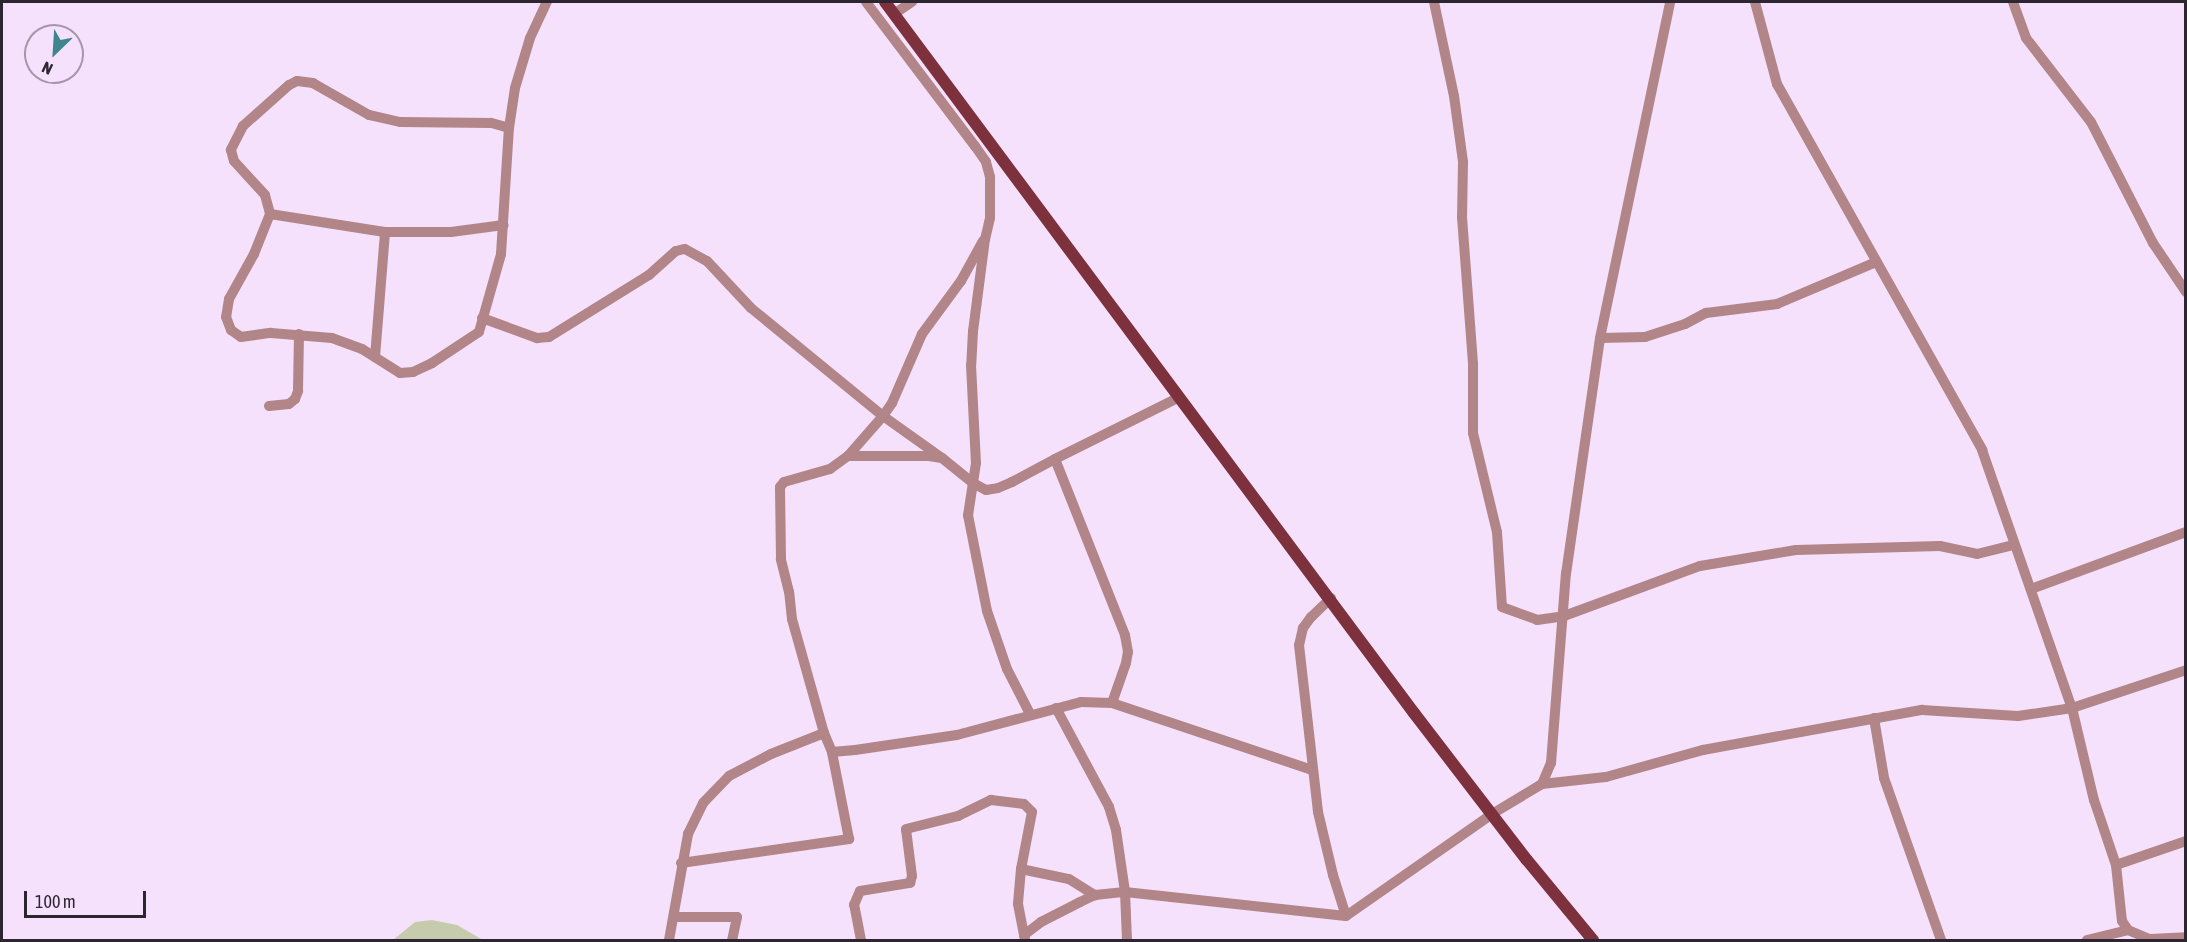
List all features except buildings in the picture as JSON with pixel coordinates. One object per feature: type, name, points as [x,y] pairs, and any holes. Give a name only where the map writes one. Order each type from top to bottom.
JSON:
[{"type":"main road","points":[[885,2],[1015,172],[1178,398],[1492,814],[1593,940]]},
{"type":"street","points":[[509,128],[491,123],[400,122],[369,115],[313,83],[297,81],[289,85],[243,126],[231,150],[234,161],[265,195],[270,214],[254,254],[229,299],[226,317],[231,330],[241,337],[271,333],[299,334],[347,343],[400,373],[412,372],[432,363],[479,332],[501,254],[509,128],[520,66],[547,2]]},
{"type":"street","points":[[866,2],[986,162],[992,200],[973,331],[971,365],[976,463],[968,515],[987,611],[1007,669],[1030,714]]},
{"type":"street","points":[[894,14],[912,2]]},
{"type":"street","points":[[1434,2],[1454,96],[1463,162],[1462,217],[1473,364],[1473,433],[1497,532],[1499,599],[1502,608],[1537,620],[1564,616],[1700,566],[1796,550],[1940,546],[1977,554],[2014,545]]},
{"type":"street","points":[[1542,784],[1551,763],[1566,574],[1578,477],[1600,338],[1670,2]]},
{"type":"street","points":[[1755,2],[1777,84],[1982,450],[2072,708],[2094,800],[2116,865],[2122,921],[2128,930],[2151,940],[2186,938]]},
{"type":"street","points":[[2013,2],[2026,38],[2091,122],[2153,243],[2186,292]]},
{"type":"street","points":[[270,214],[385,232],[451,232],[504,225]]},
{"type":"street","points":[[375,357],[385,232]]},
{"type":"street","points":[[681,863],[849,839],[832,752],[824,733],[792,620],[789,592],[781,559],[780,487],[784,482],[819,474],[848,456],[883,417],[901,384],[922,334],[961,281],[985,239]]},
{"type":"street","points":[[482,318],[537,338],[549,337],[649,275],[676,251],[685,249],[707,261],[751,308],[883,417],[942,458],[973,483],[986,489],[998,488],[1178,398]]},
{"type":"street","points":[[1600,338],[1645,337],[1685,324],[1706,313],[1777,304],[1876,262]]},
{"type":"street","points":[[269,406],[289,404],[295,399],[299,334]]},
{"type":"street","points":[[848,456],[942,458]]},
{"type":"street","points":[[1055,459],[1125,635],[1128,652],[1126,663],[1112,703]]},
{"type":"street","points":[[2031,590],[2186,532]]},
{"type":"street","points":[[1331,598],[1303,628],[1299,645],[1312,770],[1323,835],[1346,916]]},
{"type":"street","points":[[861,940],[854,905],[860,891],[910,883],[912,876],[906,829],[958,816],[991,800],[1024,804],[1032,812],[1022,869],[1018,912],[1025,938],[1041,922],[1095,895],[1125,892],[1346,916],[1492,814],[1542,784],[1606,777],[1703,750],[1922,710],[2018,716],[2072,708],[2186,670]]},
{"type":"street","points":[[832,752],[896,746],[957,735],[1081,702],[1112,703],[1312,770]]},
{"type":"street","points":[[1056,708],[1109,807],[1116,830],[1125,892],[1127,940]]},
{"type":"street","points":[[1874,718],[1884,778],[1941,940]]},
{"type":"street","points":[[669,940],[681,863],[692,825],[703,803],[716,786],[729,776],[824,733]]},
{"type":"street","points":[[2116,865],[2186,841]]},
{"type":"street","points":[[1022,869],[1069,879],[1095,895]]},
{"type":"street","points":[[674,917],[737,917],[732,940]]},
{"type":"street","points":[[2087,940],[2128,930]]},
{"type":"green space","points":[[432,920],[457,925],[483,940],[393,940],[415,922]]}]
